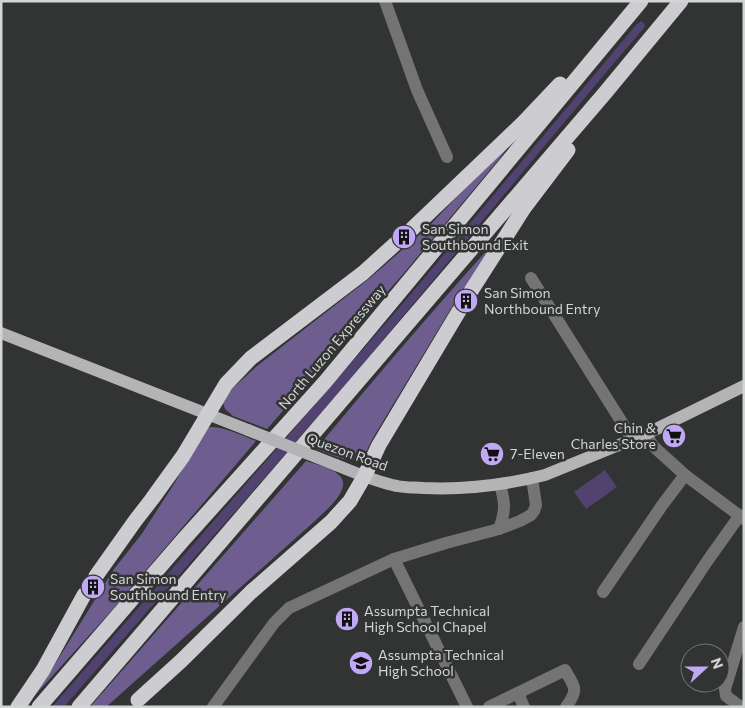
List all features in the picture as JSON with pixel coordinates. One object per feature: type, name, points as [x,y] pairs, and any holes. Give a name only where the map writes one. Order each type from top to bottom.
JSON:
[{"type":"highway","points":[[412,228],[550,96],[632,1]]},
{"type":"highway","name":"North Luzon Expressway","points":[[39,707],[183,540],[325,382],[641,1]]},
{"type":"highway","points":[[79,707],[605,93],[680,1]]},
{"type":"highway","points":[[471,291],[524,208],[594,116],[605,93]]},
{"type":"highway","points":[[96,576],[182,456],[226,384],[251,358],[363,273],[396,244]]},
{"type":"highway","points":[[138,700],[181,661],[251,592],[331,522],[350,501],[379,445],[459,311]]},
{"type":"highway","points":[[18,707],[43,670],[84,595]]},
{"type":"main road","name":"Quezon Road","points":[[1,333],[364,477],[398,486],[463,488],[500,484],[545,475],[633,440],[744,386]]},
{"type":"street","points":[[385,1],[417,90],[448,157]]},
{"type":"street","points":[[531,278],[633,440]]},
{"type":"street","points":[[639,664],[708,560],[742,517],[685,475],[652,446],[646,434]]},
{"type":"street","points":[[603,592],[685,475]]},
{"type":"street","points":[[213,707],[274,623],[289,608],[394,559],[499,529],[520,521],[531,515],[536,505],[532,478]]},
{"type":"street","points":[[499,529],[504,516],[504,502],[500,484]]},
{"type":"street","points":[[394,559],[468,707]]},
{"type":"street","points":[[741,707],[726,696],[725,689],[744,627]]},
{"type":"street","points":[[489,707],[565,670],[575,688],[574,695],[566,707]]},
{"type":"street","points":[[518,693],[524,707]]},
{"type":"shaded area","points":[[641,21],[645,26],[643,29],[330,403],[64,707],[52,707],[405,301]]},
{"type":"shaded area","points":[[508,147],[404,273],[267,429],[233,416],[225,409],[223,403],[224,396],[257,366],[370,278],[427,228],[497,155]]},
{"type":"shaded area","points":[[490,247],[362,457],[350,460],[316,449],[424,322]]},
{"type":"shaded area","points":[[210,427],[227,430],[256,441],[113,609],[27,704],[52,669],[114,569],[141,535],[206,429]]},
{"type":"shaded area","points":[[306,461],[332,470],[343,480],[341,493],[331,505],[106,707],[90,707]]},
{"type":"shaded area","points":[[605,470],[617,487],[586,509],[574,492]]},
{"type":"tunnel","points":[[395,244],[412,229]]},
{"type":"tunnel","points":[[459,311],[471,291]]},
{"type":"tunnel","points":[[84,595],[96,576]]},
{"type":"place","name":"San Simon Southbound Exit","points":[[404,237]]},
{"type":"place","name":"San Simon Northbound Entry","points":[[466,301]]},
{"type":"place","name":"Chin & Charles Store","points":[[674,436]]},
{"type":"place","name":"7-Eleven","points":[[492,454]]},
{"type":"place","name":"San Simon Southbound Entry","points":[[93,587]]},
{"type":"place","name":"Assumpta Technical High School Chapel","points":[[347,619]]},
{"type":"place","name":"Assumpta Technical High School","points":[[361,663]]}]
